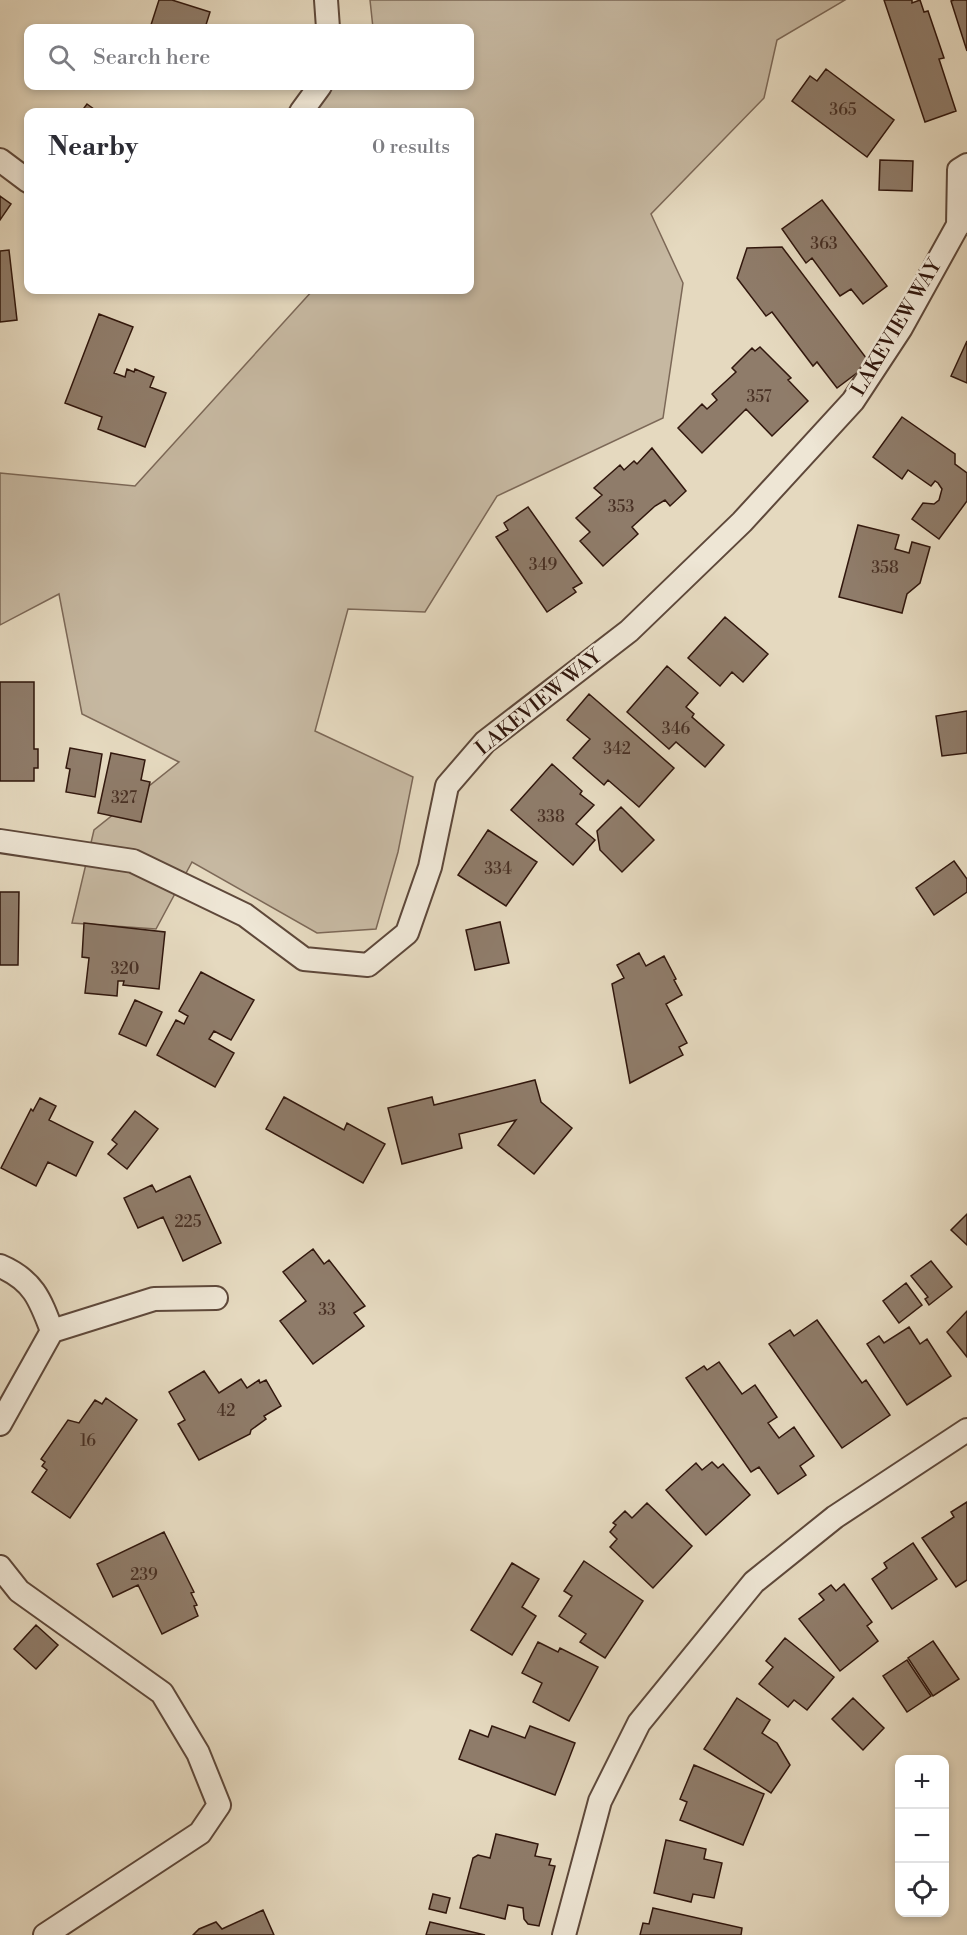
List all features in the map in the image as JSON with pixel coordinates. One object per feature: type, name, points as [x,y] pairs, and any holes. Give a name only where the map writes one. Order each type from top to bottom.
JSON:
[{"type":"street","points":[[326,0],[328,24]]},
{"type":"street","points":[[304,108],[317,90]]},
{"type":"street","points":[[0,160],[24,178]]},
{"type":"street","points":[[962,222],[959,170],[967,165]]},
{"type":"street","name":"LAKEVIEW WAY","points":[[0,841],[133,861],[245,915],[304,959],[368,965],[407,933],[430,867],[447,786],[485,742],[629,631],[742,522],[853,401],[901,328],[962,222]]},
{"type":"street","points":[[0,1266],[16,1273],[38,1295],[52,1331]]},
{"type":"street","points":[[0,1424],[52,1331],[154,1299],[216,1298]]},
{"type":"street","points":[[564,1935],[600,1801],[639,1723],[754,1582],[836,1518],[967,1430]]},
{"type":"street","points":[[0,1568],[19,1591],[162,1693],[198,1752],[219,1805],[200,1833],[45,1935]]},
{"type":"shaded area","points":[[370,0],[845,0],[777,40],[764,98],[651,214],[683,283],[663,418],[497,496],[425,612],[348,609],[315,731],[413,777],[398,852],[376,929],[317,933],[192,862],[156,929],[72,923],[94,830],[179,762],[82,714],[59,594],[0,625],[0,473],[135,486],[309,294],[474,294],[474,108],[310,108],[326,90],[474,90],[474,24],[373,24]]},
{"type":"building","points":[[159,0],[172,0],[210,12],[206,24],[151,24]]},
{"type":"building","points":[[884,0],[912,0],[912,3],[920,0],[924,12],[928,11],[944,58],[939,59],[956,111],[925,122]]},
{"type":"building","points":[[967,0],[967,51],[951,1]]},
{"type":"building","points":[[826,69],[894,120],[867,157],[792,101],[810,76],[817,81]]},
{"type":"building","points":[[880,160],[913,161],[912,191],[879,190]]},
{"type":"building","points":[[0,196],[11,204],[0,220]]},
{"type":"building","points":[[822,200],[887,286],[863,304],[851,289],[840,296],[812,258],[806,263],[782,229]]},
{"type":"building","points":[[782,247],[870,363],[837,388],[817,362],[813,366],[772,312],[766,316],[737,278],[747,248]]},
{"type":"building","points":[[9,250],[17,320],[0,322],[0,251]]},
{"type":"building","points":[[99,314],[133,327],[114,373],[125,377],[127,369],[134,372],[135,369],[154,377],[150,387],[166,393],[145,447],[98,429],[102,417],[65,403]]},
{"type":"building","points":[[967,341],[967,383],[951,376]]},
{"type":"building","points":[[760,347],[791,378],[788,380],[808,401],[772,436],[746,409],[702,453],[678,428],[702,404],[707,409],[717,400],[712,394],[736,372],[732,368],[752,348],[755,351]]},
{"type":"building","points":[[902,417],[955,454],[955,464],[967,473],[967,501],[939,539],[912,519],[923,503],[934,504],[939,500],[942,489],[938,483],[935,481],[931,486],[908,470],[902,479],[873,457]]},
{"type":"building","points":[[652,448],[686,491],[670,506],[665,500],[655,506],[632,527],[638,534],[603,566],[580,541],[590,532],[576,518],[602,495],[594,488],[620,465],[624,470],[634,461],[637,464]]},
{"type":"building","points":[[528,507],[582,583],[573,588],[576,592],[547,612],[496,537],[508,530],[504,523]]},
{"type":"building","points":[[858,525],[899,535],[895,549],[909,553],[912,542],[930,547],[920,583],[907,594],[902,613],[839,597]]},
{"type":"building","points":[[725,617],[768,654],[743,682],[732,672],[720,686],[688,658]]},
{"type":"building","points":[[667,666],[698,693],[686,707],[694,714],[692,717],[724,745],[705,767],[676,742],[669,749],[627,712]]},
{"type":"building","points":[[0,682],[34,682],[34,749],[38,749],[38,768],[34,768],[34,781],[0,781]]},
{"type":"building","points":[[589,694],[674,768],[639,807],[608,780],[604,785],[573,758],[590,739],[567,720]]},
{"type":"building","points":[[967,711],[967,753],[942,756],[936,716]]},
{"type":"building","points":[[70,748],[102,754],[95,797],[66,792],[70,769],[66,768]]},
{"type":"building","points":[[111,753],[145,760],[141,780],[150,782],[141,822],[98,813]]},
{"type":"building","points":[[552,764],[582,791],[580,794],[594,805],[576,824],[595,840],[573,865],[511,810]]},
{"type":"building","points":[[621,807],[654,840],[622,872],[600,850],[597,831]]},
{"type":"building","points":[[488,830],[537,862],[506,906],[458,875]]},
{"type":"building","points":[[954,861],[967,879],[967,892],[934,915],[916,888]]},
{"type":"building","points":[[0,892],[19,892],[18,965],[0,965]]},
{"type":"building","points":[[500,922],[509,963],[475,970],[466,930]]},
{"type":"building","points":[[84,923],[165,932],[159,989],[123,985],[124,981],[118,981],[117,996],[85,993],[89,958],[82,957]]},
{"type":"building","points":[[639,953],[646,966],[664,956],[682,995],[666,1004],[687,1043],[679,1047],[683,1055],[630,1083],[612,984],[624,978],[617,965]]},
{"type":"building","points":[[201,972],[254,1000],[231,1040],[214,1031],[209,1039],[234,1053],[215,1087],[157,1055],[176,1020],[184,1024],[188,1016],[179,1011]]},
{"type":"building","points":[[135,1000],[162,1012],[146,1046],[119,1034]]},
{"type":"building","points":[[535,1080],[541,1102],[572,1128],[534,1174],[498,1145],[516,1120],[459,1134],[462,1148],[402,1164],[388,1108],[432,1097],[434,1105]]},
{"type":"building","points":[[284,1097],[344,1130],[347,1123],[385,1144],[363,1183],[266,1129]]},
{"type":"building","points":[[40,1098],[56,1106],[49,1120],[93,1142],[76,1176],[48,1162],[36,1186],[1,1168],[31,1109],[33,1111]]},
{"type":"building","points":[[135,1111],[158,1129],[127,1169],[108,1154],[117,1144],[112,1140]]},
{"type":"building","points":[[190,1176],[221,1243],[183,1261],[163,1217],[138,1228],[124,1198],[152,1185],[156,1192]]},
{"type":"building","points":[[967,1214],[967,1245],[951,1230]]},
{"type":"building","points":[[313,1249],[324,1264],[329,1260],[365,1306],[354,1313],[364,1326],[313,1364],[280,1321],[306,1301],[283,1272]]},
{"type":"building","points":[[931,1261],[952,1287],[929,1305],[925,1299],[928,1297],[911,1276]]},
{"type":"building","points":[[906,1283],[922,1305],[899,1323],[883,1301]]},
{"type":"building","points":[[967,1311],[967,1357],[947,1332]]},
{"type":"building","points":[[817,1320],[862,1383],[866,1380],[890,1415],[842,1448],[769,1344],[790,1330],[794,1336]]},
{"type":"building","points":[[909,1327],[920,1344],[927,1339],[951,1376],[907,1405],[867,1344],[879,1336],[884,1343]]},
{"type":"building","points":[[719,1362],[742,1394],[755,1385],[777,1417],[768,1423],[779,1438],[794,1427],[814,1456],[800,1466],[806,1475],[778,1494],[759,1467],[751,1472],[686,1378],[704,1366],[707,1370]]},
{"type":"building","points":[[204,1371],[219,1393],[241,1379],[247,1388],[259,1380],[260,1383],[266,1380],[281,1406],[264,1416],[266,1419],[251,1430],[250,1434],[199,1460],[178,1424],[185,1420],[169,1392]]},
{"type":"building","points":[[106,1398],[137,1420],[70,1518],[32,1492],[47,1470],[42,1466],[45,1462],[41,1459],[68,1420],[79,1423],[95,1400],[102,1404]]},
{"type":"building","points":[[712,1462],[718,1468],[723,1464],[750,1495],[706,1535],[666,1490],[696,1463],[702,1470]]},
{"type":"building","points":[[967,1502],[967,1580],[956,1587],[922,1538],[954,1517],[951,1512]]},
{"type":"building","points":[[647,1503],[692,1546],[653,1588],[610,1547],[617,1539],[610,1532],[616,1525],[613,1523],[625,1511],[632,1518]]},
{"type":"building","points":[[164,1532],[194,1592],[191,1593],[197,1605],[194,1606],[198,1616],[162,1634],[138,1585],[113,1597],[97,1564]]},
{"type":"building","points":[[913,1543],[937,1579],[892,1609],[872,1579],[887,1568],[884,1563]]},
{"type":"building","points":[[584,1561],[643,1601],[605,1658],[580,1642],[586,1634],[559,1616],[572,1596],[564,1591]]},
{"type":"building","points":[[512,1563],[539,1579],[522,1607],[536,1616],[512,1655],[471,1630]]},
{"type":"building","points":[[844,1584],[872,1622],[867,1626],[878,1641],[840,1671],[799,1619],[824,1600],[819,1594],[831,1585],[836,1591]]},
{"type":"building","points":[[36,1625],[58,1645],[36,1669],[14,1649]]},
{"type":"building","points":[[785,1638],[834,1677],[807,1710],[794,1700],[788,1707],[759,1684],[773,1667],[766,1661]]},
{"type":"building","points":[[933,1641],[959,1679],[933,1696],[908,1658]]},
{"type":"building","points":[[538,1642],[558,1652],[560,1648],[598,1667],[569,1721],[533,1702],[542,1683],[522,1673]]},
{"type":"building","points":[[907,1660],[931,1696],[907,1712],[883,1676]]},
{"type":"building","points":[[737,1698],[770,1720],[762,1733],[777,1743],[790,1765],[771,1793],[704,1749]]},
{"type":"building","points":[[853,1698],[884,1728],[863,1750],[832,1719]]},
{"type":"building","points":[[492,1726],[525,1738],[530,1726],[575,1743],[555,1795],[459,1759],[470,1730],[488,1737]]},
{"type":"building","points":[[694,1765],[764,1794],[743,1845],[680,1820],[687,1802],[680,1799]]},
{"type":"building","points":[[496,1834],[538,1844],[535,1856],[551,1859],[549,1865],[555,1866],[539,1926],[528,1924],[524,1919],[523,1908],[508,1905],[505,1919],[460,1908],[473,1858],[478,1855],[490,1858]]},
{"type":"building","points":[[666,1840],[706,1849],[704,1859],[722,1863],[714,1898],[693,1894],[691,1902],[654,1893]]},
{"type":"building","points":[[433,1894],[450,1898],[446,1913],[429,1909]]},
{"type":"building","points":[[653,1908],[742,1928],[741,1935],[640,1935],[643,1923],[649,1924]]},
{"type":"building","points":[[263,1910],[274,1935],[193,1935],[199,1929],[216,1922],[222,1929]]},
{"type":"building","points":[[430,1922],[485,1935],[426,1935]]}]
